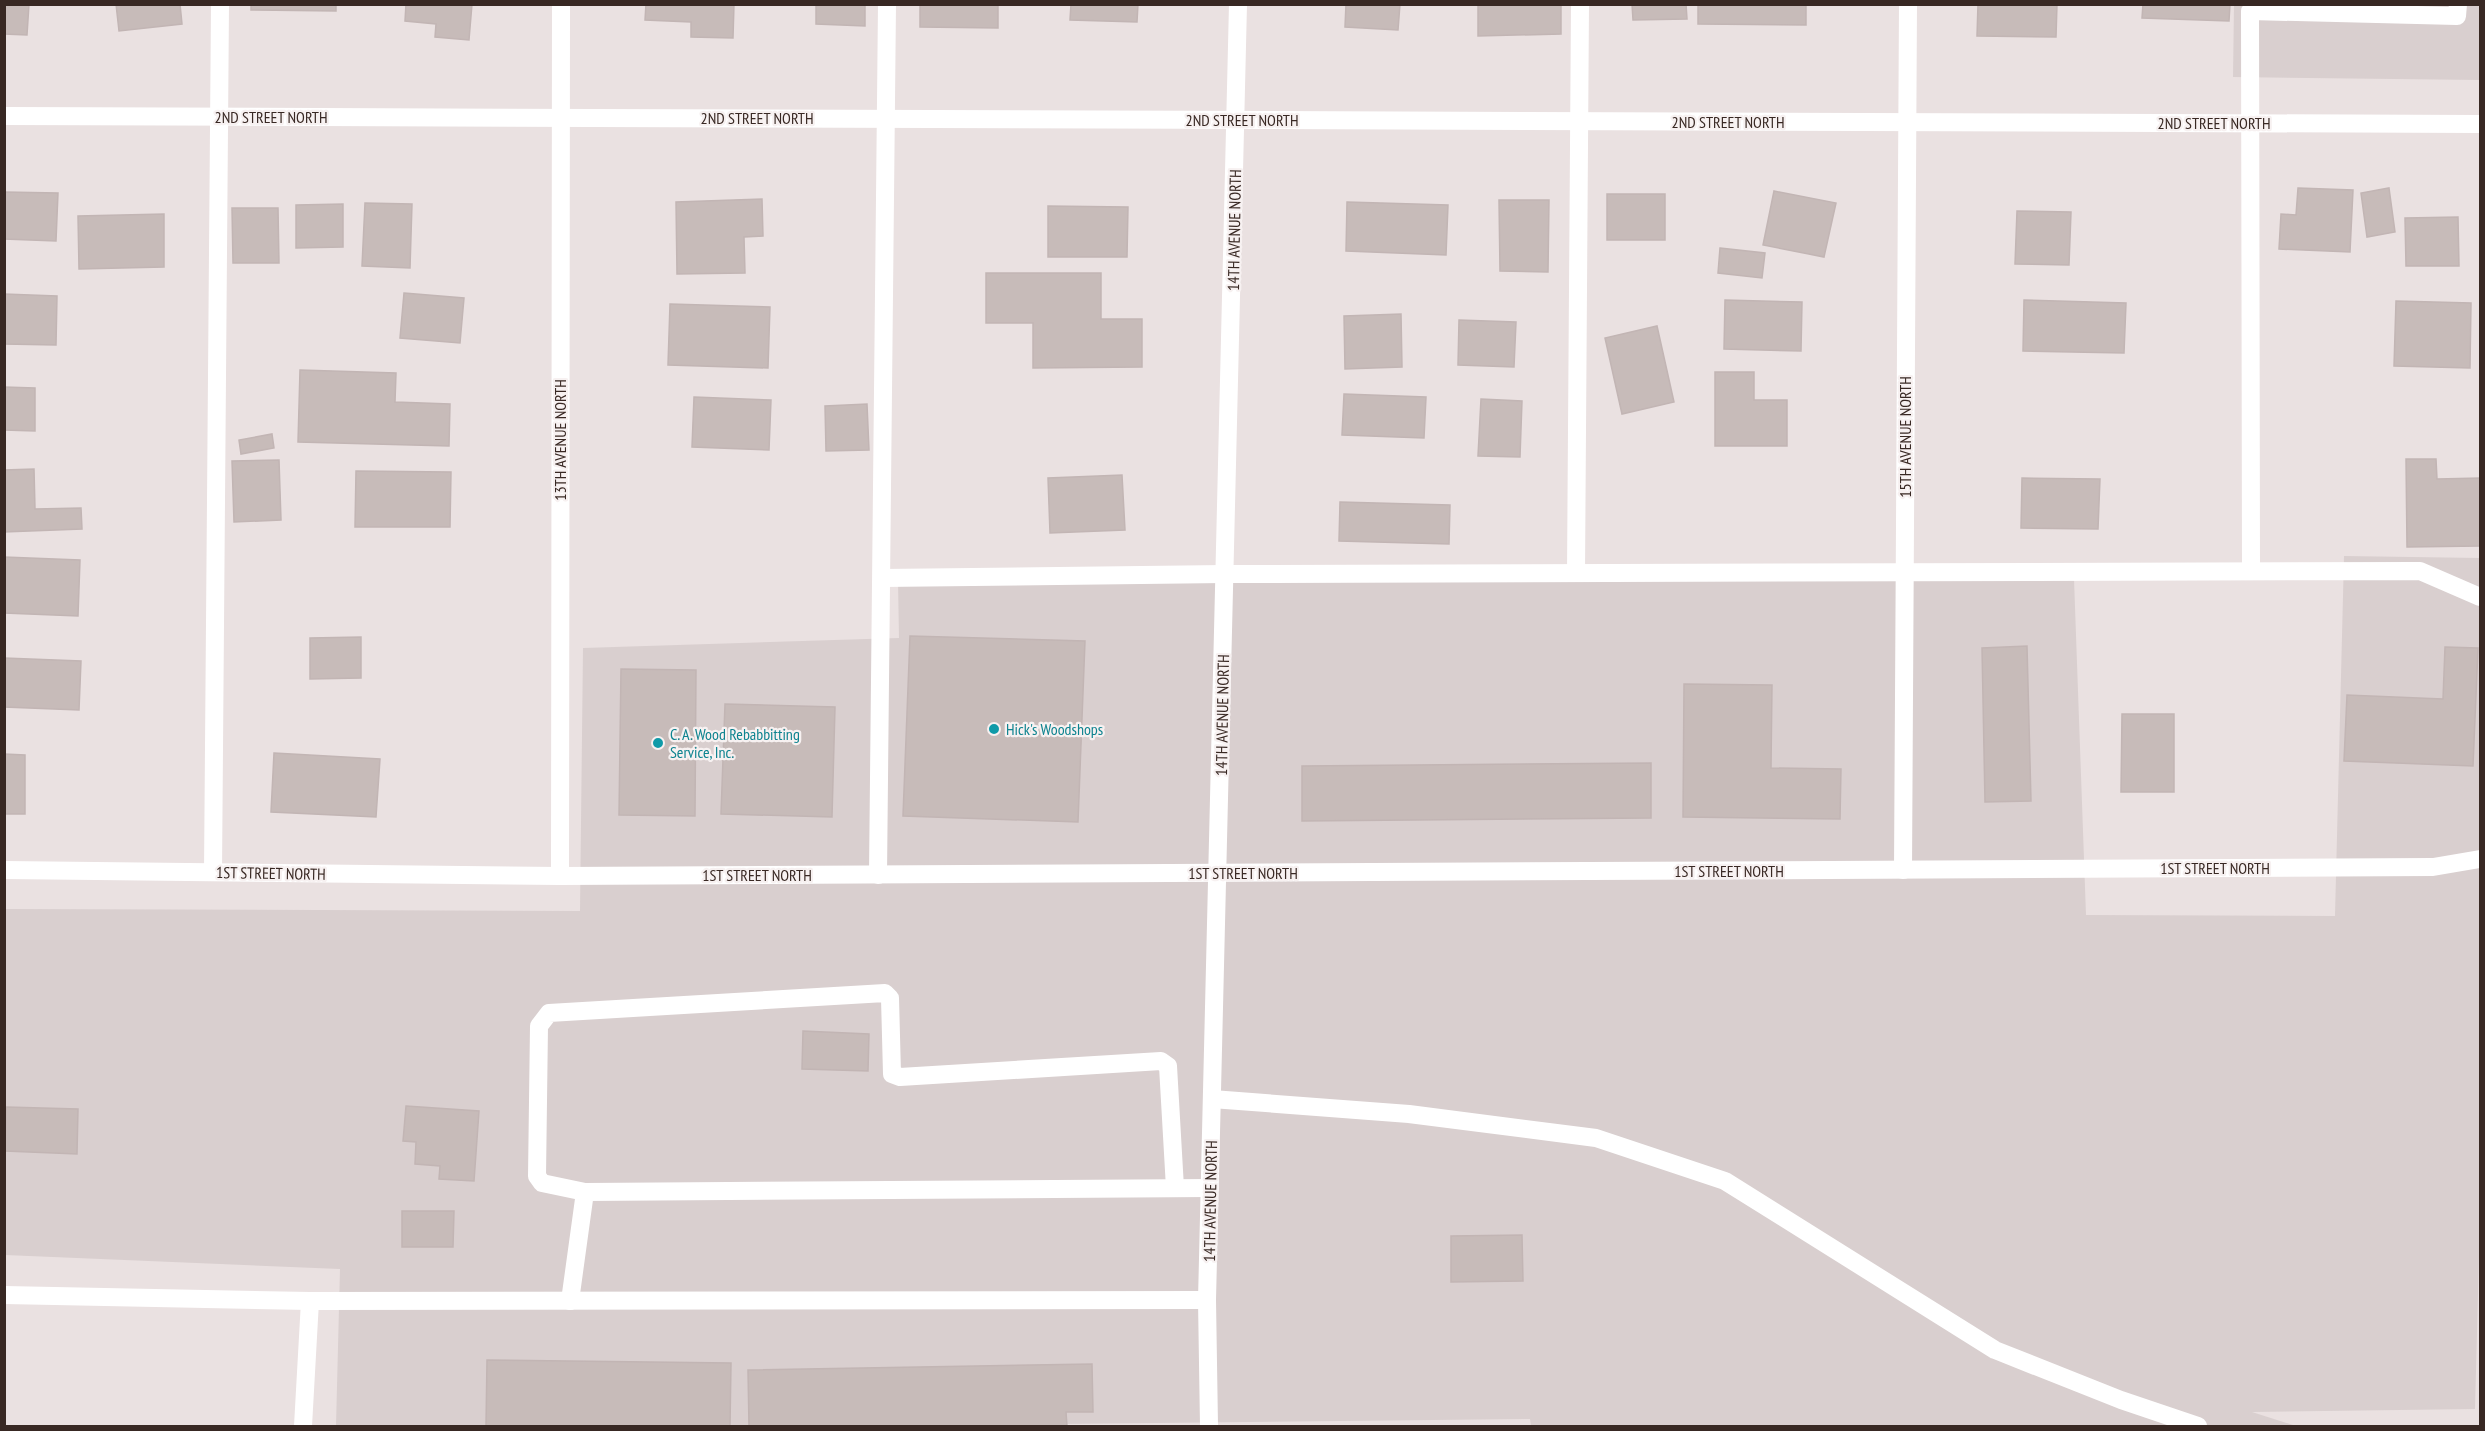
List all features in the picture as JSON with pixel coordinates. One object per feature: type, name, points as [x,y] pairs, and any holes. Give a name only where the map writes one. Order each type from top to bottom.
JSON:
[{"type":"street","points":[[213,872],[220,4]]},
{"type":"street","name":"13TH AVENUE NORTH","points":[[560,876],[561,4]]},
{"type":"street","points":[[878,875],[887,4]]},
{"type":"street","name":"14TH AVENUE NORTH","points":[[1209,1426],[1207,1300],[1238,4]]},
{"type":"street","points":[[1576,573],[1580,4]]},
{"type":"street","name":"15TH AVENUE NORTH","points":[[1903,870],[1908,4]]},
{"type":"street","points":[[2251,571],[2250,11],[2457,16],[2458,4]]},
{"type":"street","name":"2ND STREET NORTH","points":[[4,116],[2481,124]]},
{"type":"street","points":[[882,578],[1225,574],[2420,571],[2481,597]]},
{"type":"street","name":"1ST STREET NORTH","points":[[4,870],[560,876],[878,875],[2433,867],[2481,859]]},
{"type":"street","points":[[1175,1188],[1168,1066],[1161,1061],[900,1077],[892,1074],[890,998],[885,993],[549,1012],[539,1026],[537,1176],[542,1183],[585,1192],[1210,1188]]},
{"type":"street","points":[[1212,1099],[1409,1114],[1596,1138],[1725,1181],[1995,1350],[2121,1400],[2198,1426]]},
{"type":"street","points":[[570,1301],[585,1192]]},
{"type":"street","points":[[4,1295],[310,1302],[1207,1300]]},
{"type":"street","points":[[303,1426],[310,1302]]},
{"type":"shaded area","points":[[2234,5],[2480,5],[2480,80],[2233,77]]},
{"type":"shaded area","points":[[2344,556],[2480,558],[2480,1218],[2475,1409],[2252,1412],[2296,1426],[1531,1426],[1530,1419],[861,1426],[336,1426],[340,1269],[5,1255],[5,909],[580,911],[583,648],[899,638],[898,581],[2074,579],[2086,915],[2335,916]]},
{"type":"building","points":[[4,4],[29,4],[27,35],[4,34]]},
{"type":"building","points":[[116,4],[180,4],[182,24],[119,31]]},
{"type":"building","points":[[251,4],[336,4],[336,11],[251,10]]},
{"type":"building","points":[[406,4],[472,4],[469,40],[435,37],[436,24],[405,21]]},
{"type":"building","points":[[646,4],[734,4],[733,38],[691,37],[691,22],[645,20]]},
{"type":"building","points":[[816,4],[865,4],[865,26],[816,24]]},
{"type":"building","points":[[920,4],[998,4],[998,28],[920,27]]},
{"type":"building","points":[[1071,4],[1138,4],[1137,22],[1070,20]]},
{"type":"building","points":[[1346,4],[1400,4],[1398,30],[1345,27]]},
{"type":"building","points":[[1478,4],[1561,4],[1561,34],[1478,36]]},
{"type":"building","points":[[1632,4],[1686,4],[1687,19],[1633,20]]},
{"type":"building","points":[[1698,4],[1806,4],[1806,25],[1698,24]]},
{"type":"building","points":[[1978,4],[2057,4],[2056,37],[1977,36]]},
{"type":"building","points":[[2143,4],[2230,4],[2229,21],[2142,18]]},
{"type":"building","points":[[2298,188],[2353,190],[2350,252],[2279,249],[2281,214],[2296,215]]},
{"type":"building","points":[[2389,188],[2395,232],[2367,237],[2361,193]]},
{"type":"building","points":[[1774,191],[1836,203],[1824,257],[1763,245]]},
{"type":"building","points":[[4,192],[58,193],[56,241],[4,239]]},
{"type":"building","points":[[1607,194],[1665,194],[1665,240],[1607,240]]},
{"type":"building","points":[[762,199],[763,236],[744,237],[745,273],[677,274],[676,202]]},
{"type":"building","points":[[1499,200],[1549,200],[1548,272],[1500,271]]},
{"type":"building","points":[[1347,202],[1448,205],[1446,255],[1346,251]]},
{"type":"building","points":[[365,203],[412,204],[410,268],[362,266]]},
{"type":"building","points":[[343,204],[343,247],[296,248],[296,205]]},
{"type":"building","points":[[1048,206],[1128,207],[1127,257],[1048,257]]},
{"type":"building","points":[[232,208],[278,208],[279,263],[233,263]]},
{"type":"building","points":[[2017,211],[2071,212],[2069,265],[2015,264]]},
{"type":"building","points":[[164,214],[164,267],[79,269],[78,216]]},
{"type":"building","points":[[2458,217],[2459,266],[2406,266],[2405,218]]},
{"type":"building","points":[[1720,248],[1765,253],[1762,278],[1718,273]]},
{"type":"building","points":[[986,273],[1101,273],[1101,319],[1142,319],[1142,367],[1033,368],[1033,323],[986,323]]},
{"type":"building","points":[[404,293],[464,298],[460,343],[400,338]]},
{"type":"building","points":[[4,294],[57,296],[56,345],[4,344]]},
{"type":"building","points":[[1725,300],[1802,302],[1801,351],[1724,349]]},
{"type":"building","points":[[2024,300],[2126,303],[2124,353],[2023,351]]},
{"type":"building","points":[[2396,301],[2471,303],[2470,368],[2394,366]]},
{"type":"building","points":[[670,304],[770,307],[768,368],[668,365]]},
{"type":"building","points":[[1401,314],[1402,367],[1345,369],[1344,316]]},
{"type":"building","points":[[1459,320],[1516,322],[1514,367],[1458,365]]},
{"type":"building","points":[[1657,326],[1674,402],[1622,414],[1605,338]]},
{"type":"building","points":[[300,370],[396,373],[395,402],[450,404],[449,446],[298,442]]},
{"type":"building","points":[[1715,372],[1754,372],[1754,400],[1787,400],[1787,446],[1715,446]]},
{"type":"building","points":[[4,387],[35,388],[35,431],[4,430]]},
{"type":"building","points":[[1344,394],[1426,397],[1424,438],[1342,435]]},
{"type":"building","points":[[694,397],[771,400],[769,450],[692,447]]},
{"type":"building","points":[[1481,399],[1522,401],[1520,457],[1478,456]]},
{"type":"building","points":[[867,404],[869,450],[826,451],[825,406]]},
{"type":"building","points":[[272,434],[274,448],[241,454],[239,440]]},
{"type":"building","points":[[2406,459],[2436,459],[2437,479],[2480,478],[2480,546],[2407,547]]},
{"type":"building","points":[[279,460],[281,520],[234,522],[232,461]]},
{"type":"building","points":[[34,469],[35,509],[81,508],[82,529],[4,532],[4,470]]},
{"type":"building","points":[[356,471],[451,472],[450,527],[355,527]]},
{"type":"building","points":[[1122,475],[1125,530],[1050,533],[1048,478]]},
{"type":"building","points":[[2022,478],[2100,479],[2098,529],[2021,528]]},
{"type":"building","points":[[1340,502],[1450,505],[1449,544],[1339,541]]},
{"type":"building","points":[[4,557],[80,560],[78,616],[4,613]]},
{"type":"building","name":"Hick's Woodshops","points":[[910,636],[1085,641],[1078,822],[903,816]]},
{"type":"building","points":[[361,637],[361,678],[310,679],[310,638]]},
{"type":"building","points":[[2027,646],[2031,801],[1985,802],[1982,648]]},
{"type":"building","points":[[2445,647],[2478,648],[2473,766],[2344,761],[2347,695],[2443,699]]},
{"type":"building","points":[[4,658],[81,661],[79,710],[4,707]]},
{"type":"building","name":"C. A. Wood Rebabbitting Service, Inc.","points":[[621,669],[696,670],[695,816],[619,815]]},
{"type":"building","points":[[1684,684],[1772,685],[1771,768],[1841,769],[1840,819],[1683,817]]},
{"type":"building","points":[[725,704],[835,707],[832,817],[721,814]]},
{"type":"building","points":[[2122,714],[2174,714],[2174,792],[2121,792]]},
{"type":"building","points":[[274,753],[380,759],[376,817],[271,812]]},
{"type":"building","points":[[4,754],[25,755],[25,814],[4,814]]},
{"type":"building","points":[[1651,763],[1651,818],[1302,821],[1302,766]]},
{"type":"building","points":[[803,1031],[869,1034],[868,1071],[802,1069]]},
{"type":"building","points":[[406,1106],[479,1111],[474,1181],[439,1179],[440,1166],[415,1164],[416,1142],[403,1141]]},
{"type":"building","points":[[6,1107],[78,1109],[77,1154],[5,1151]]},
{"type":"building","points":[[402,1211],[454,1211],[453,1247],[402,1247]]},
{"type":"building","points":[[1522,1235],[1523,1281],[1451,1282],[1451,1236]]},
{"type":"building","points":[[487,1360],[731,1363],[730,1426],[486,1426]]},
{"type":"building","points":[[1092,1364],[1093,1412],[1066,1412],[1067,1426],[749,1426],[748,1370]]},
{"type":"place","name":"Hick's Woodshops","points":[[994,729]]},
{"type":"place","name":"C. A. Wood Rebabbitting Service, Inc.","points":[[658,743]]}]
